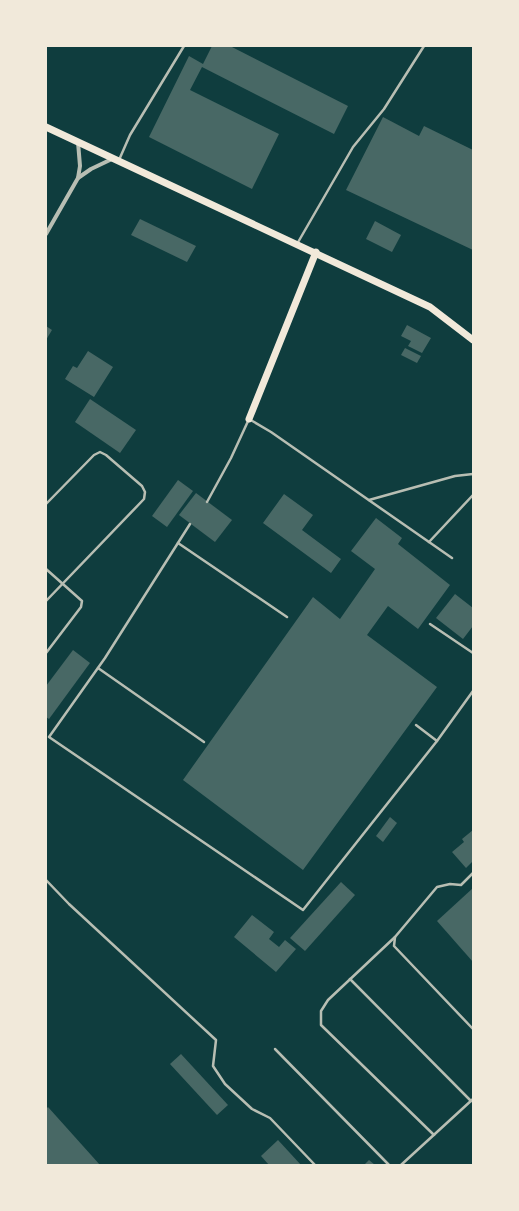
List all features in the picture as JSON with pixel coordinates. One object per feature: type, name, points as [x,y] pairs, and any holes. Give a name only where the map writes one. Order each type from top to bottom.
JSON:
[{"type":"main road","points":[[46,127],[316,252],[430,307],[473,340]]},
{"type":"main road","points":[[249,419],[316,252]]},
{"type":"street","points":[[46,234],[78,178],[80,166],[78,142]]},
{"type":"street","points":[[78,178],[91,169],[115,160]]},
{"type":"lane","points":[[115,160],[184,46]]},
{"type":"lane","points":[[297,244],[353,147],[384,109],[424,46]]},
{"type":"lane","points":[[207,502],[231,458],[249,419],[271,432],[368,501],[452,558]]},
{"type":"lane","points":[[46,504],[94,455],[100,452],[106,455],[142,486],[146,492],[144,499],[46,602]]},
{"type":"lane","points":[[368,501],[455,476],[473,474]]},
{"type":"lane","points":[[429,542],[473,495]]},
{"type":"lane","points":[[190,524],[98,668],[49,736],[303,910],[437,741],[473,691]]},
{"type":"lane","points":[[178,543],[287,617]]},
{"type":"lane","points":[[46,569],[82,601],[81,606],[46,653]]},
{"type":"lane","points":[[430,624],[473,653]]},
{"type":"lane","points":[[98,668],[204,742]]},
{"type":"lane","points":[[416,725],[437,741]]},
{"type":"lane","points":[[434,1135],[321,1026],[321,1011],[328,1000],[395,937],[437,886],[461,885],[473,873]]},
{"type":"lane","points":[[46,880],[69,904],[216,1040],[213,1066],[225,1084],[252,1109],[270,1118],[315,1165]]},
{"type":"lane","points":[[395,937],[394,946],[473,1029]]},
{"type":"lane","points":[[350,979],[472,1100],[401,1165]]},
{"type":"lane","points":[[275,1049],[389,1165]]},
{"type":"building","points":[[212,46],[230,46],[348,106],[334,134],[202,67],[190,90],[279,134],[252,189],[149,137],[189,56],[203,64]]},
{"type":"building","points":[[383,117],[419,136],[424,126],[473,150],[473,250],[346,190]]},
{"type":"building","points":[[140,219],[196,246],[187,262],[131,235]]},
{"type":"building","points":[[375,221],[401,235],[392,252],[366,239]]},
{"type":"building","points":[[407,325],[431,338],[422,353],[408,346],[411,341],[401,336]]},
{"type":"building","points":[[46,326],[52,330],[46,340]]},
{"type":"building","points":[[405,348],[421,356],[417,363],[401,355]]},
{"type":"building","points":[[88,351],[113,367],[94,397],[65,379],[73,366],[77,368]]},
{"type":"building","points":[[90,399],[136,430],[120,453],[75,422]]},
{"type":"building","points":[[178,480],[193,491],[167,527],[152,516]]},
{"type":"building","points":[[196,493],[232,520],[215,542],[179,515]]},
{"type":"building","points":[[284,494],[313,515],[302,530],[341,559],[331,573],[263,523]]},
{"type":"building","points":[[376,518],[402,538],[398,544],[450,585],[418,629],[388,606],[367,635],[437,687],[303,870],[183,780],[313,597],[340,619],[375,569],[351,551]]},
{"type":"building","points":[[455,594],[473,608],[473,626],[463,639],[436,618]]},
{"type":"building","points":[[73,650],[90,663],[49,719],[46,717],[46,686]]},
{"type":"building","points":[[390,817],[397,823],[383,842],[376,836]]},
{"type":"building","points":[[473,830],[473,861],[466,868],[452,852],[464,842],[462,839]]},
{"type":"building","points":[[341,882],[355,895],[305,951],[290,938]]},
{"type":"building","points":[[473,888],[473,962],[437,921]]},
{"type":"building","points":[[252,915],[274,932],[269,939],[279,947],[285,940],[296,949],[276,972],[234,937]]},
{"type":"building","points":[[181,1054],[228,1105],[217,1115],[170,1064]]},
{"type":"building","points":[[48,1107],[100,1165],[46,1165],[46,1109]]},
{"type":"building","points":[[278,1140],[301,1165],[269,1165],[261,1156]]},
{"type":"building","points":[[369,1160],[375,1165],[364,1165]]}]
